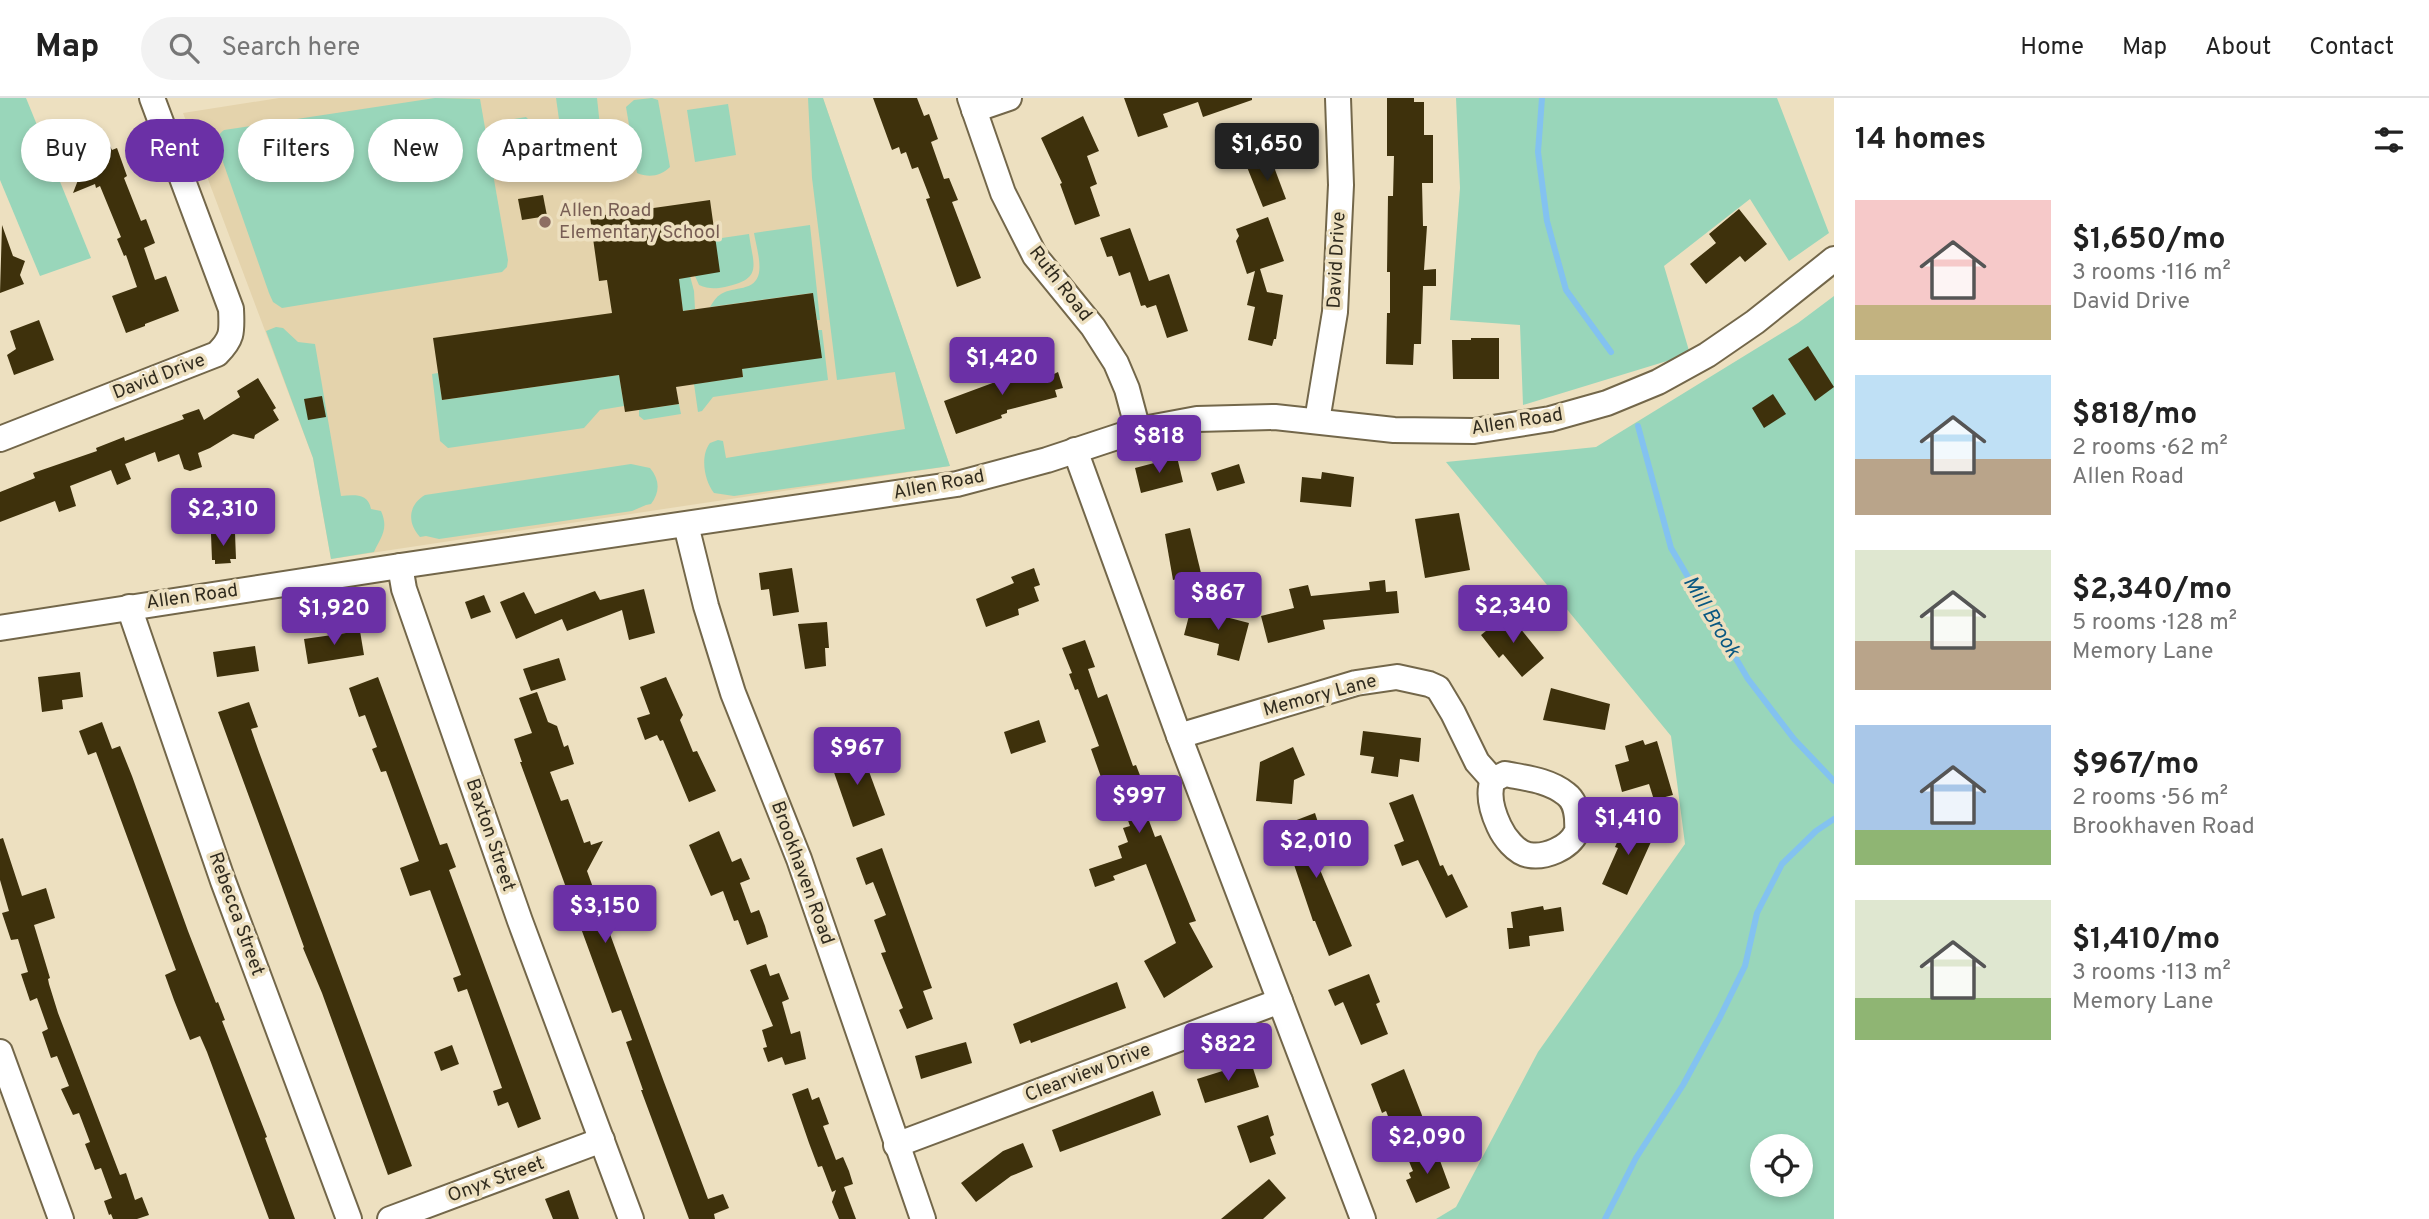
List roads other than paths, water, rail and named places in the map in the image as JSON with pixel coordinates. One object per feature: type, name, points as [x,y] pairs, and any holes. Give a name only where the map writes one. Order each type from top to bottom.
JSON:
[{"type":"street","name":"David Drive","points":[[0,439],[217,354],[229,342],[232,330],[231,309],[152,98]]},
{"type":"street","points":[[972,104],[1009,98]]},
{"type":"street","name":"David Drive","points":[[1317,421],[1335,312],[1341,185],[1338,98]]},
{"type":"street","name":"Ruth Road","points":[[972,104],[1003,192],[1035,256],[1093,327],[1116,363],[1127,389],[1138,430]]},
{"type":"street","name":"Allen Road","points":[[0,628],[957,484],[1138,430],[1197,419],[1275,417],[1394,430],[1474,430],[1549,419],[1607,403],[1658,382],[1707,355],[1755,322],[1834,259]]},
{"type":"street","points":[[1075,450],[1179,736],[1363,1219]]},
{"type":"street","name":"Brookhaven Road","points":[[686,525],[706,606],[733,693],[799,859],[923,1219]]},
{"type":"street","name":"Baxton Street","points":[[400,566],[404,589],[520,921],[631,1219]]},
{"type":"street","name":"Rebecca Street","points":[[129,607],[223,881],[349,1219]]},
{"type":"street","name":"Memory Lane","points":[[1179,736],[1356,683],[1397,677],[1437,688],[1453,713],[1477,762],[1493,780]]},
{"type":"street","name":"Clearview Drive","points":[[896,1145],[1280,1001]]},
{"type":"street","points":[[0,1052],[61,1219]]},
{"type":"street","name":"Onyx Street","points":[[390,1219],[602,1140]]},
{"type":"waterway","name":"Mill Brook","points":[[1542,98],[1538,152],[1547,221],[1566,290],[1611,352]]},
{"type":"waterway","name":"Mill Brook","points":[[1638,426],[1671,548],[1748,679],[1794,739],[1834,781]]},
{"type":"waterway","points":[[1605,1219],[1636,1158],[1683,1085],[1719,1019],[1745,966],[1757,913],[1782,864],[1816,831],[1834,819]]},
{"type":"place","name":"Allen Road Elementary School","points":[[545,222]]}]
